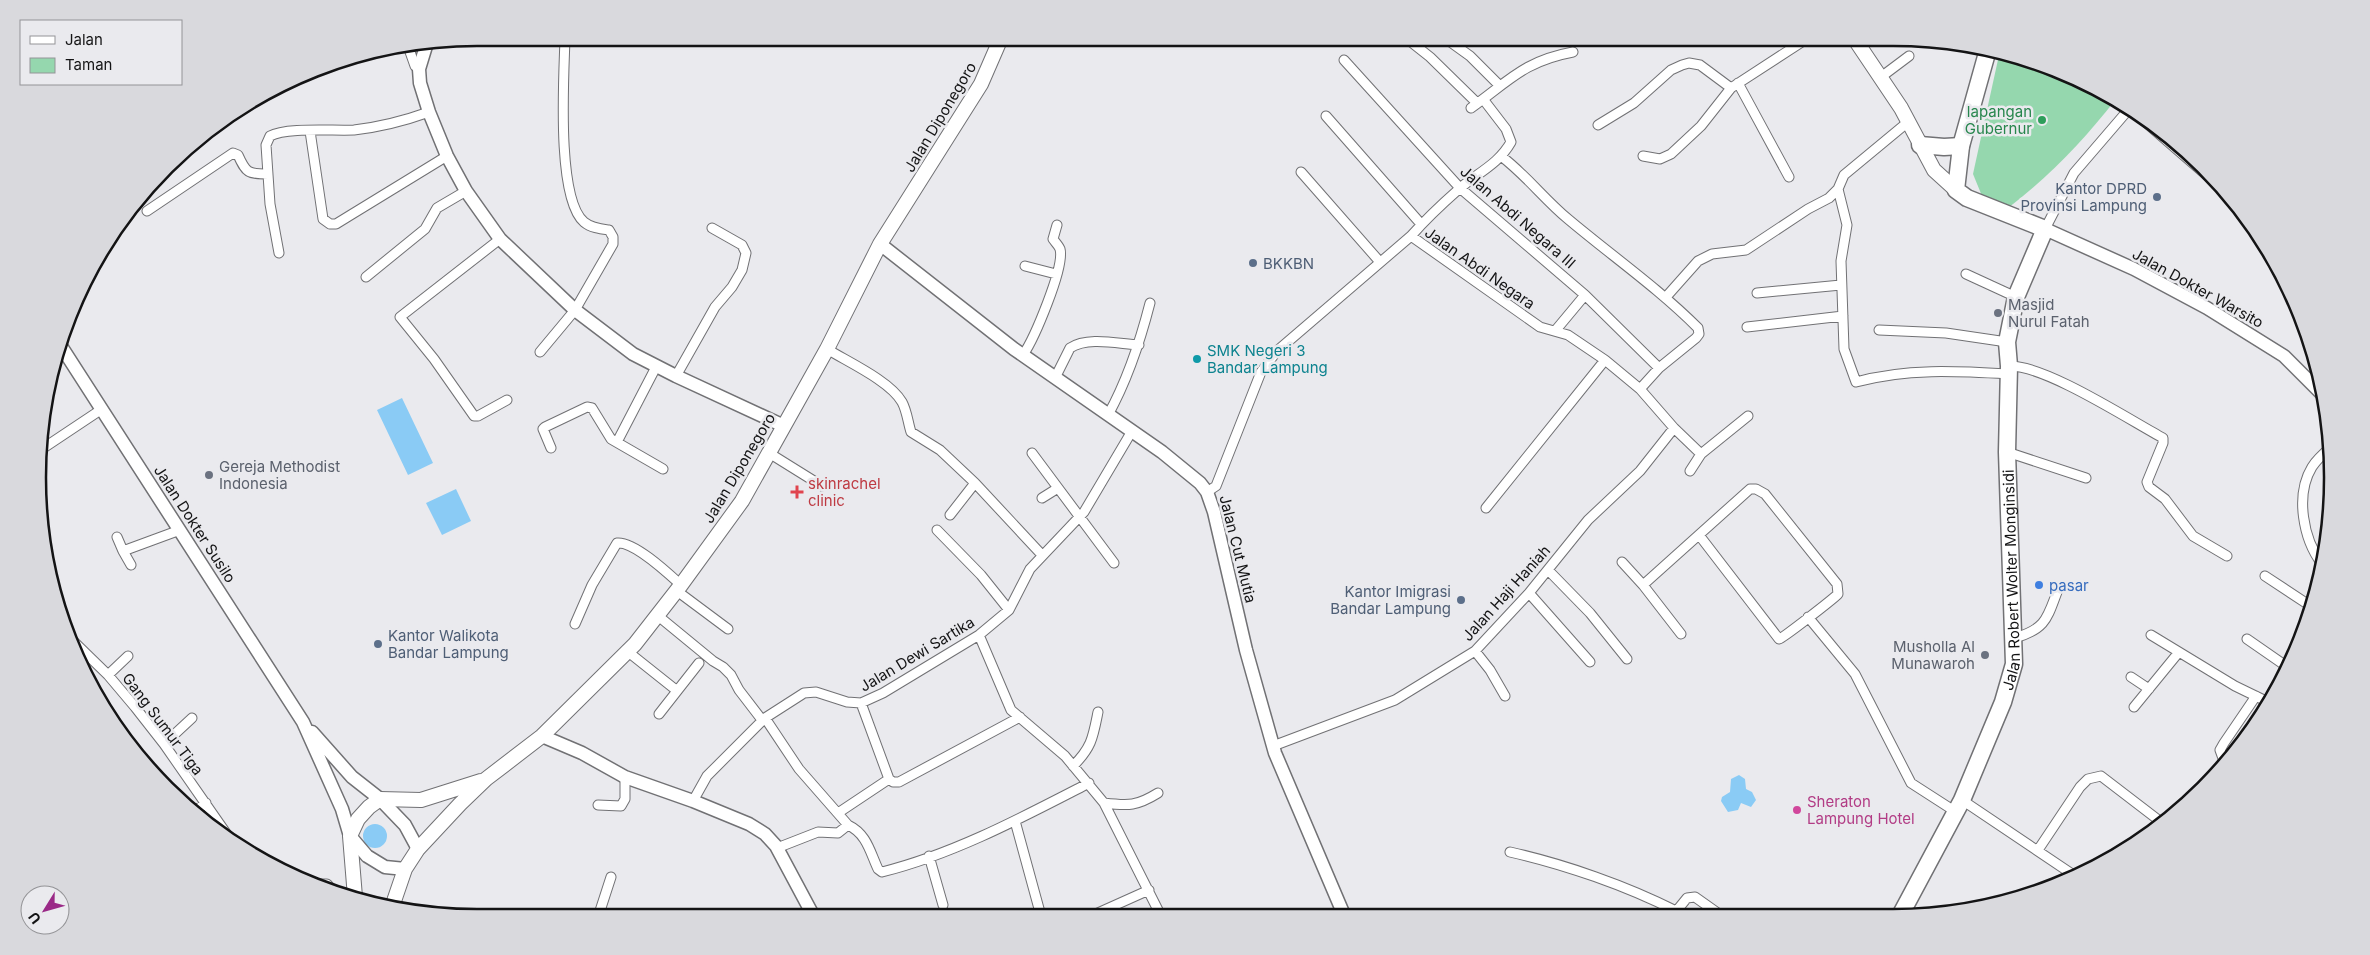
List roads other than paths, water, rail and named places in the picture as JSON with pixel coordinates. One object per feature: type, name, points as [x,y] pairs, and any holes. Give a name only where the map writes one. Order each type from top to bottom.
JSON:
[{"type":"highway","points":[[1986,57],[1962,146],[1956,190],[1967,198],[2045,228]]},
{"type":"highway","points":[[1920,145],[1962,146]]},
{"type":"highway","name":"Jalan Robert Wolter Monginsidi","points":[[1904,909],[1959,806],[2008,688],[2014,664],[2015,638],[2007,452],[2009,370],[2007,342],[2016,297],[2045,228]]},
{"type":"main road","name":"Jalan Diponegoro","points":[[394,900],[405,869],[418,849],[486,779],[542,736],[627,651],[679,588],[742,501],[827,349],[880,244],[982,84],[998,46]]},
{"type":"main road","points":[[1859,46],[1902,108],[1934,170],[1956,190]]},
{"type":"main road","points":[[425,50],[419,69],[420,84],[429,112],[447,156],[466,190],[500,240],[575,310],[633,354],[656,367],[784,426]]},
{"type":"main road","name":"Jalan Dokter Warsito","points":[[2045,228],[2134,269],[2207,308],[2284,356],[2313,385]]},
{"type":"main road","name":"Jalan Cut Mutia","points":[[880,244],[1023,355],[1162,452],[1200,483],[1207,492],[1214,512],[1250,668],[1273,746],[1293,799],[1341,909]]},
{"type":"main road","name":"Jalan Dokter Susilo","points":[[65,352],[303,722],[342,809],[350,836],[367,856],[385,867],[405,869]]},
{"type":"main road","name":"Jalan Dokter Susilo","points":[[303,722],[352,777],[380,799],[405,825],[418,849]]},
{"type":"main road","points":[[542,736],[582,753],[626,777],[693,801],[749,824],[765,834],[777,848],[810,909]]},
{"type":"main road","points":[[354,891],[350,836],[358,819],[380,799],[421,800],[486,779]]},
{"type":"street","points":[[540,352],[575,310],[613,244],[613,237],[609,230],[592,227],[584,222],[575,211],[571,195],[562,132],[565,46]]},
{"type":"street","points":[[1411,236],[1421,224],[1460,188],[1492,167],[1511,142],[1510,137],[1416,46]]},
{"type":"street","points":[[1456,46],[1470,56],[1499,85]]},
{"type":"street","points":[[1643,156],[1660,159],[1671,154],[1701,126],[1734,85],[1795,46]]},
{"type":"street","points":[[410,52],[415,66],[419,69]]},
{"type":"street","points":[[1477,104],[1499,85],[1537,61],[1573,52]]},
{"type":"street","points":[[1880,77],[1909,56]]},
{"type":"street","name":"Jalan Abdi Negara III","points":[[1344,60],[1460,188],[1585,294],[1659,368]]},
{"type":"street","points":[[1598,125],[1646,94],[1671,70],[1689,63],[1700,65],[1734,85],[1789,177]]},
{"type":"street","points":[[279,253],[270,204],[266,145],[270,136],[310,131],[354,130],[387,124],[429,112]]},
{"type":"street","points":[[2045,228],[2074,173],[2124,114]]},
{"type":"street","points":[[1326,116],[1421,224]]},
{"type":"street","points":[[1666,297],[1698,261],[1712,254],[1746,250],[1808,209],[1829,198],[1838,189],[1844,175],[1908,122]]},
{"type":"street","points":[[310,131],[323,219],[330,224],[336,224],[447,156]]},
{"type":"street","points":[[147,211],[232,154],[238,155],[244,169],[252,174],[268,174]]},
{"type":"street","points":[[1501,156],[1570,221],[1666,297],[1698,328],[1699,332],[1696,338],[1659,368],[1640,389]]},
{"type":"street","points":[[1301,172],[1380,262]]},
{"type":"street","points":[[1838,189],[1846,225],[1840,261],[1844,349],[1856,382],[1879,375],[1918,371],[2009,370],[2018,365],[2046,374],[2163,438],[2163,443],[2147,482],[2149,487],[2165,500],[2194,536],[2227,556]]},
{"type":"street","points":[[366,277],[425,229],[437,208],[466,190]]},
{"type":"street","points":[[1023,355],[1047,307],[1056,274],[1060,249],[1053,240],[1057,224]]},
{"type":"street","points":[[676,376],[715,306],[732,287],[745,259],[746,249],[742,245],[712,228]]},
{"type":"street","name":"Jalan Abdi Negara","points":[[1207,492],[1216,486],[1261,372],[1266,364],[1277,351],[1411,236],[1540,328],[1568,335],[1605,360],[1640,389],[1672,431],[1701,454]]},
{"type":"street","points":[[500,240],[400,317],[434,359],[474,416],[478,416],[507,400]]},
{"type":"street","points":[[1025,266],[1056,274]]},
{"type":"street","points":[[1966,274],[2016,297]]},
{"type":"street","points":[[1757,293],[1841,286]]},
{"type":"street","points":[[1555,331],[1585,294]]},
{"type":"street","points":[[1108,415],[1123,388],[1139,345],[1150,303]]},
{"type":"street","points":[[1747,327],[1843,316]]},
{"type":"street","points":[[1879,330],[1946,333],[2007,342]]},
{"type":"street","points":[[1055,378],[1070,348],[1075,345],[1084,342],[1139,345]]},
{"type":"street","points":[[827,349],[880,381],[898,398],[903,403],[911,432],[940,450],[975,483],[1042,555]]},
{"type":"street","points":[[1486,508],[1605,360]]},
{"type":"street","points":[[617,442],[656,367]]},
{"type":"street","points":[[551,448],[543,429],[586,407],[595,410],[605,433],[663,469]]},
{"type":"street","points":[[47,445],[102,409]]},
{"type":"street","points":[[1690,471],[1701,454],[1748,416]]},
{"type":"street","name":"Jalan Haji Haniah","points":[[1273,746],[1395,700],[1475,650],[1548,570],[1588,520],[1640,471],[1672,431]]},
{"type":"street","name":"Jalan Dewi Sartika","points":[[693,801],[707,776],[764,719],[804,693],[816,692],[847,702],[861,703],[883,693],[979,634],[1009,610],[1030,569],[1084,512],[1132,432]]},
{"type":"street","points":[[2007,452],[2086,478]]},
{"type":"street","points":[[769,453],[822,486]]},
{"type":"street","points":[[1032,453],[1114,563]]},
{"type":"street","points":[[2316,555],[2308,535],[2304,505],[2307,478],[2317,460],[2323,454]]},
{"type":"street","points":[[950,515],[975,483]]},
{"type":"street","points":[[1042,498],[1058,488]]},
{"type":"street","points":[[1643,585],[1750,489],[1756,488],[1765,494],[1836,584],[1838,594],[1785,637],[1782,639],[1776,637],[1699,535]]},
{"type":"street","points":[[123,551],[180,530]]},
{"type":"street","points":[[937,530],[981,574],[1009,610]]},
{"type":"street","points":[[117,537],[130,565]]},
{"type":"street","points":[[575,624],[592,585],[615,544],[619,542],[660,564],[679,588],[728,629]]},
{"type":"street","points":[[1622,562],[1643,585],[1681,634]]},
{"type":"street","points":[[1548,570],[1590,613],[1628,659]]},
{"type":"street","points":[[2265,576],[2305,602]]},
{"type":"street","points":[[2015,638],[2040,628],[2059,587]]},
{"type":"street","points":[[1528,593],[1590,662]]},
{"type":"street","points":[[657,615],[713,661],[723,666],[764,719],[787,754],[848,825],[857,830],[864,838],[880,871],[929,856],[1015,822],[1089,783]]},
{"type":"street","points":[[1808,617],[1858,678],[1912,783],[1959,806],[2038,850],[2068,871]]},
{"type":"street","points":[[979,634],[1011,710],[1065,756],[1104,803],[1158,909]]},
{"type":"street","points":[[2151,635],[2262,699]]},
{"type":"street","points":[[2246,639],[2281,663]]},
{"type":"street","name":"Gang Sumur Tiga","points":[[82,649],[108,674],[164,744],[219,823]]},
{"type":"street","points":[[1475,650],[1490,670],[1505,696]]},
{"type":"street","points":[[627,651],[676,690]]},
{"type":"street","points":[[2134,707],[2179,652]]},
{"type":"street","points":[[108,674],[128,656]]},
{"type":"street","points":[[659,714],[676,690],[700,663]]},
{"type":"street","points":[[2131,677],[2149,688]]},
{"type":"street","points":[[2222,756],[2220,750],[2256,696]]},
{"type":"street","points":[[861,703],[889,779],[893,782],[900,782],[1020,717]]},
{"type":"street","points":[[1073,766],[1086,753],[1093,741],[1098,712]]},
{"type":"street","points":[[164,744],[192,718]]},
{"type":"street","points":[[2038,850],[2080,787],[2093,777],[2101,776],[2157,819]]},
{"type":"street","points":[[598,805],[621,806],[625,800],[626,777]]},
{"type":"street","points":[[838,813],[889,779]]},
{"type":"street","points":[[1104,803],[1140,804],[1158,793]]},
{"type":"street","points":[[200,808],[206,803]]},
{"type":"street","points":[[1015,822],[1039,909]]},
{"type":"street","points":[[777,848],[818,832],[838,833],[848,825]]},
{"type":"street","points":[[1510,852],[1556,864],[1642,895],[1668,909]]},
{"type":"street","points":[[929,856],[943,905]]},
{"type":"street","points":[[601,909],[612,877]]},
{"type":"street","points":[[1107,909],[1149,890]]},
{"type":"street","points":[[1678,909],[1687,898],[1695,897],[1712,909]]},
{"type":"water","points":[[402,398],[433,463],[408,475],[377,410]]},
{"type":"water","points":[[456,489],[471,521],[442,535],[426,503]]},
{"type":"water","points":[[1739,775],[1745,779],[1746,789],[1752,792],[1756,800],[1751,807],[1741,803],[1738,810],[1728,812],[1721,801],[1722,797],[1730,792],[1731,779]]},
{"type":"water","points":[[375,824],[383,828],[387,836],[383,844],[375,848],[367,844],[363,836],[367,828]]},
{"type":"place","name":"lapangan Gubernur","points":[[2042,120]]},
{"type":"place","name":"Kantor DPRD Provinsi Lampung","points":[[2157,197]]},
{"type":"place","name":"BKKBN","points":[[1253,263]]},
{"type":"place","name":"Masjid Nurul Fatah","points":[[1998,313]]},
{"type":"place","name":"SMK Negeri 3 Bandar Lampung","points":[[1197,359]]},
{"type":"place","name":"Gereja Methodist Indonesia","points":[[209,475]]},
{"type":"place","name":"skinrachel clinic","points":[[797,492]]},
{"type":"place","name":"pasar","points":[[2039,585]]},
{"type":"place","name":"Kantor Imigrasi Bandar Lampung","points":[[1461,600]]},
{"type":"place","name":"Kantor Walikota Bandar Lampung","points":[[378,644]]},
{"type":"place","name":"Musholla Al Munawaroh","points":[[1985,655]]},
{"type":"place","name":"Sheraton Lampung Hotel","points":[[1797,810]]}]
